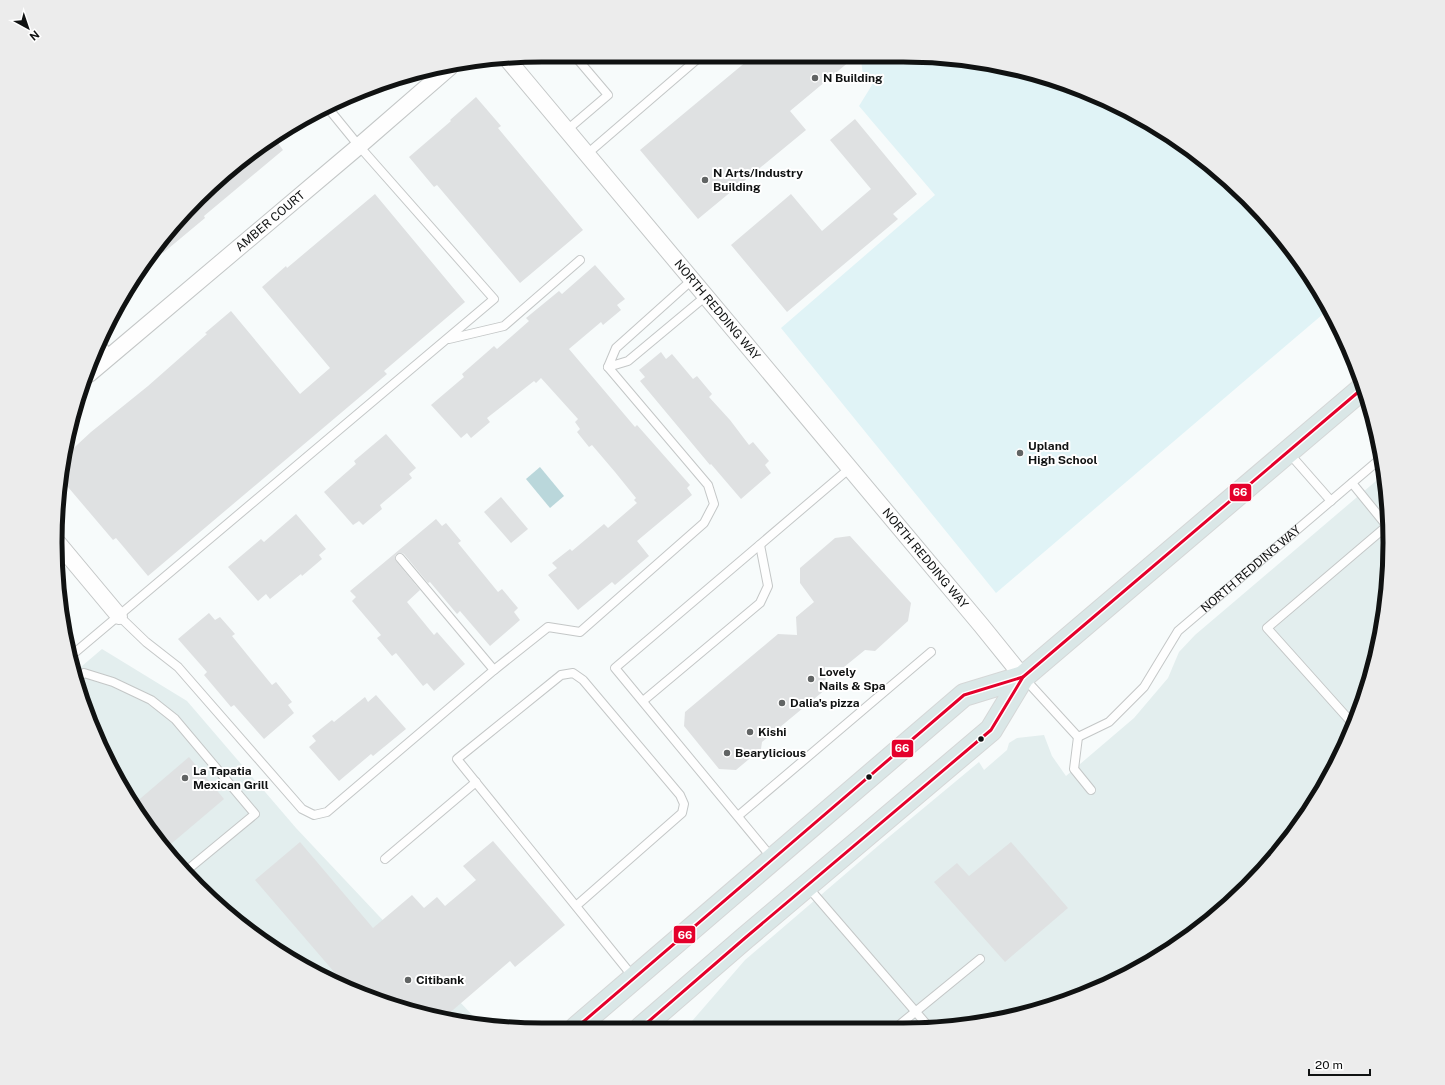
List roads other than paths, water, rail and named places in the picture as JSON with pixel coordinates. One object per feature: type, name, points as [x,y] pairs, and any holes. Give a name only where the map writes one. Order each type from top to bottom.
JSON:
[{"type":"main road","points":[[647,1023],[807,885],[991,730],[1022,677],[1358,392]]},
{"type":"main road","points":[[582,1023],[964,695],[1022,677]]},
{"type":"street","name":"NORTH REDDING WAY","points":[[511,63],[693,279],[990,636],[1022,677]]},
{"type":"street","name":"AMBER COURT","points":[[95,369],[444,72]]},
{"type":"street","points":[[62,549],[119,616]]},
{"type":"lane","points":[[567,130],[608,95],[580,62]]},
{"type":"lane","points":[[587,154],[694,62]]},
{"type":"lane","points":[[75,653],[494,300],[359,146],[331,112]]},
{"type":"lane","points":[[447,339],[504,326],[580,260]]},
{"type":"lane","points":[[608,367],[616,348],[693,279]]},
{"type":"lane","points":[[608,367],[628,361],[706,296]]},
{"type":"lane","points":[[104,348],[111,356]]},
{"type":"lane","points":[[119,616],[146,642],[178,667],[302,809],[314,815],[327,812],[494,670],[548,627],[580,632],[704,523],[714,504],[708,485],[608,367]]},
{"type":"lane","points":[[1288,452],[1331,501]]},
{"type":"lane","name":"NORTH REDDING WAY","points":[[1022,677],[1078,737],[1109,722],[1144,686],[1178,631],[1376,462]]},
{"type":"lane","points":[[773,860],[615,668],[850,468]]},
{"type":"lane","points":[[1352,483],[1382,519]]},
{"type":"lane","points":[[1349,719],[1267,628],[1383,531]]},
{"type":"lane","points":[[643,701],[760,604],[768,586],[760,545]]},
{"type":"lane","points":[[400,558],[494,670]]},
{"type":"lane","points":[[738,816],[931,652]]},
{"type":"lane","points":[[81,676],[84,673],[113,682],[151,700],[175,719],[255,814],[190,868]]},
{"type":"lane","points":[[576,906],[682,813],[684,804],[680,795],[583,680],[573,674],[561,675],[457,759],[634,978]]},
{"type":"lane","points":[[1078,737],[1074,769],[1091,790]]},
{"type":"lane","points":[[385,859],[476,782]]},
{"type":"lane","points":[[807,885],[925,1022]]},
{"type":"lane","points":[[902,1023],[980,959]]},
{"type":"water","points":[[540,467],[564,496],[550,508],[526,479]]},
{"type":"place","name":"N Building","points":[[815,78]]},
{"type":"place","name":"N Arts/Industry Building","points":[[705,180]]},
{"type":"place","name":"Upland High School","points":[[1020,453]]},
{"type":"place","name":"Lovely Nails & Spa","points":[[811,679]]},
{"type":"place","name":"Dalia's pizza","points":[[782,703]]},
{"type":"place","name":"Kishi","points":[[750,732]]},
{"type":"place","name":"Bearylicious","points":[[727,753]]},
{"type":"place","name":"La Tapatia Mexican Grill","points":[[185,778]]},
{"type":"place","name":"Citibank","points":[[408,980]]}]
